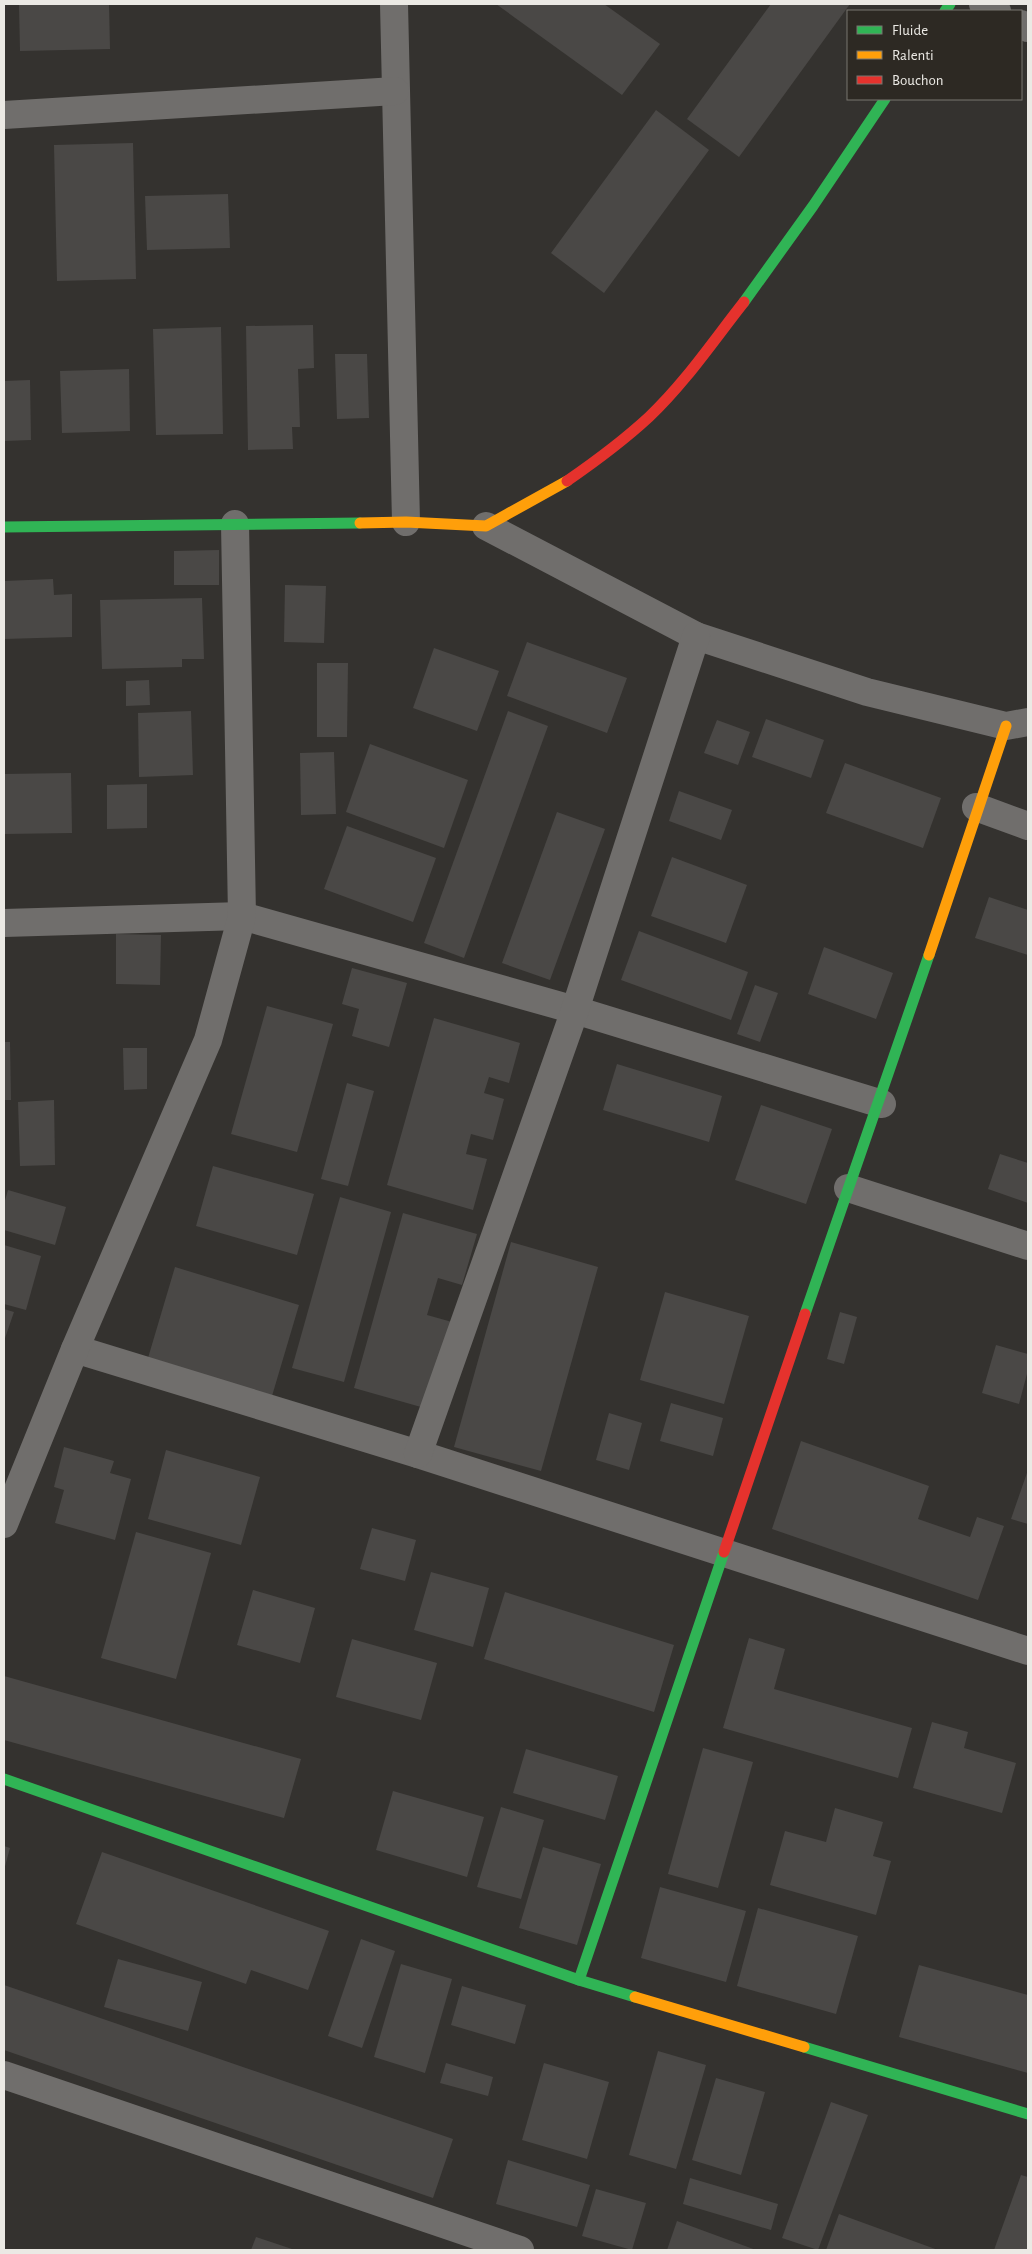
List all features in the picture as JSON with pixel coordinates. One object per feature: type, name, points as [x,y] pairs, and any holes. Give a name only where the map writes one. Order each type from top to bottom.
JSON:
[{"type":"street","points":[[394,4],[406,522]]},
{"type":"street","points":[[983,4],[995,10]]},
{"type":"street","points":[[4,115],[395,91]]},
{"type":"street","points":[[486,526],[556,488],[603,457],[650,416],[687,374],[744,302],[813,206],[884,100]]},
{"type":"street","points":[[4,527],[406,522],[486,526],[696,636],[867,692],[1017,724],[976,807],[882,1104],[848,1188],[580,1980]]},
{"type":"street","points":[[4,1524],[75,1349],[208,1040],[242,916],[236,524]]},
{"type":"street","points":[[418,1454],[575,1010],[696,636]]},
{"type":"street","points":[[976,807],[1028,826]]},
{"type":"street","points":[[4,923],[242,916],[575,1010],[882,1104]]},
{"type":"street","points":[[848,1188],[1028,1246]]},
{"type":"street","points":[[75,1349],[418,1454],[725,1555],[1028,1651]]},
{"type":"street","points":[[4,1779],[580,1980],[1028,2114]]},
{"type":"street","points":[[4,2075],[520,2250]]},
{"type":"building","points":[[19,4],[109,4],[110,49],[20,51]]},
{"type":"building","points":[[496,4],[604,4],[660,44],[622,95]]},
{"type":"building","points":[[771,4],[850,4],[739,157],[687,119]]},
{"type":"building","points":[[656,110],[709,150],[604,293],[551,253]]},
{"type":"building","points":[[133,143],[136,279],[57,281],[54,145]]},
{"type":"building","points":[[228,194],[230,248],[147,250],[145,196]]},
{"type":"building","points":[[313,325],[314,368],[298,369],[300,427],[292,427],[293,449],[248,450],[246,326]]},
{"type":"building","points":[[221,327],[223,434],[156,435],[153,329]]},
{"type":"building","points":[[335,354],[367,354],[369,418],[337,419]]},
{"type":"building","points":[[129,369],[130,431],[62,433],[60,371]]},
{"type":"building","points":[[30,380],[31,440],[4,441],[4,381]]},
{"type":"building","points":[[219,550],[219,585],[174,585],[174,551]]},
{"type":"building","points":[[53,579],[54,595],[72,594],[72,637],[4,639],[4,581]]},
{"type":"building","points":[[285,585],[326,586],[324,643],[284,642]]},
{"type":"building","points":[[202,598],[204,659],[182,659],[182,667],[102,669],[100,600]]},
{"type":"building","points":[[527,642],[627,678],[607,733],[507,696]]},
{"type":"building","points":[[434,648],[499,671],[477,731],[413,708]]},
{"type":"building","points":[[317,663],[348,663],[347,737],[317,737]]},
{"type":"building","points":[[149,680],[150,705],[126,706],[126,681]]},
{"type":"building","points":[[191,711],[193,775],[139,777],[138,713]]},
{"type":"building","points":[[508,711],[548,726],[464,958],[424,943]]},
{"type":"building","points":[[766,719],[824,740],[811,778],[752,757]]},
{"type":"building","points":[[717,720],[750,732],[738,765],[704,753]]},
{"type":"building","points":[[370,744],[468,780],[444,848],[346,812]]},
{"type":"building","points":[[334,752],[336,814],[301,815],[300,753]]},
{"type":"building","points":[[845,763],[941,798],[923,848],[826,813]]},
{"type":"building","points":[[71,773],[72,833],[4,834],[4,774]]},
{"type":"building","points":[[147,784],[147,828],[107,829],[107,785]]},
{"type":"building","points":[[679,791],[732,810],[721,840],[669,821]]},
{"type":"building","points":[[557,812],[605,829],[550,980],[502,963]]},
{"type":"building","points":[[347,826],[436,858],[413,922],[324,889]]},
{"type":"building","points":[[672,857],[747,885],[726,943],[651,916]]},
{"type":"building","points":[[989,897],[1028,910],[1028,955],[975,938]]},
{"type":"building","points":[[639,931],[748,972],[731,1020],[621,980]]},
{"type":"building","points":[[116,934],[161,935],[160,985],[116,984]]},
{"type":"building","points":[[824,947],[893,973],[876,1019],[808,994]]},
{"type":"building","points":[[352,968],[407,983],[389,1047],[352,1036],[359,1009],[342,1004]]},
{"type":"building","points":[[755,985],[778,993],[760,1042],[737,1034]]},
{"type":"building","points":[[267,1006],[333,1024],[297,1152],[231,1134]]},
{"type":"building","points":[[434,1018],[520,1043],[509,1083],[489,1077],[484,1093],[504,1099],[493,1140],[471,1134],[466,1154],[487,1159],[473,1210],[387,1185]]},
{"type":"building","points":[[4,1042],[10,1042],[11,1100],[4,1100]]},
{"type":"building","points":[[123,1048],[147,1048],[147,1089],[124,1090]]},
{"type":"building","points":[[617,1064],[722,1096],[709,1142],[603,1110]]},
{"type":"building","points":[[347,1083],[374,1091],[348,1186],[321,1179]]},
{"type":"building","points":[[54,1100],[55,1165],[20,1166],[18,1102]]},
{"type":"building","points":[[761,1105],[832,1129],[806,1204],[735,1180]]},
{"type":"building","points":[[1000,1154],[1028,1163],[1028,1203],[988,1189]]},
{"type":"building","points":[[213,1166],[314,1194],[297,1255],[196,1226]]},
{"type":"building","points":[[8,1190],[66,1207],[55,1245],[4,1230],[4,1204]]},
{"type":"building","points":[[340,1197],[391,1212],[344,1382],[292,1368]]},
{"type":"building","points":[[403,1213],[477,1234],[462,1285],[438,1278],[427,1315],[452,1322],[428,1409],[354,1388]]},
{"type":"building","points":[[511,1242],[598,1267],[541,1471],[454,1447]]},
{"type":"building","points":[[4,1245],[41,1256],[26,1310],[4,1304]]},
{"type":"building","points":[[175,1267],[299,1305],[272,1396],[148,1358]]},
{"type":"building","points":[[665,1292],[749,1316],[724,1404],[640,1380]]},
{"type":"building","points":[[4,1309],[14,1312],[4,1341]]},
{"type":"building","points":[[840,1312],[857,1317],[844,1364],[827,1359]]},
{"type":"building","points":[[996,1345],[1028,1354],[1028,1370],[1019,1404],[982,1393]]},
{"type":"building","points":[[671,1403],[723,1418],[713,1456],[660,1441]]},
{"type":"building","points":[[609,1413],[642,1423],[629,1470],[596,1460]]},
{"type":"building","points":[[801,1441],[929,1486],[918,1519],[970,1537],[977,1517],[1004,1526],[978,1600],[772,1529]]},
{"type":"building","points":[[64,1447],[114,1461],[110,1473],[131,1479],[115,1540],[55,1523],[64,1490],[54,1487]]},
{"type":"building","points":[[166,1450],[260,1477],[241,1545],[148,1519]]},
{"type":"building","points":[[1028,1470],[1028,1524],[1011,1519]]},
{"type":"building","points":[[372,1528],[416,1540],[405,1581],[360,1569]]},
{"type":"building","points":[[136,1532],[211,1553],[176,1679],[101,1658]]},
{"type":"building","points":[[431,1572],[489,1588],[473,1647],[414,1630]]},
{"type":"building","points":[[253,1590],[315,1608],[300,1663],[237,1645]]},
{"type":"building","points":[[505,1592],[674,1645],[654,1712],[484,1659]]},
{"type":"building","points":[[749,1638],[785,1649],[774,1689],[912,1728],[898,1778],[723,1728]]},
{"type":"building","points":[[352,1639],[437,1663],[421,1720],[336,1697]]},
{"type":"building","points":[[4,1676],[301,1759],[284,1818],[4,1740]]},
{"type":"building","points":[[932,1722],[968,1732],[964,1748],[1016,1763],[1002,1813],[913,1788]]},
{"type":"building","points":[[703,1748],[753,1762],[718,1888],[668,1874]]},
{"type":"building","points":[[526,1749],[618,1776],[605,1820],[513,1793]]},
{"type":"building","points":[[393,1791],[484,1817],[467,1877],[376,1850]]},
{"type":"building","points":[[501,1807],[544,1820],[521,1899],[477,1887]]},
{"type":"building","points":[[835,1808],[883,1822],[873,1856],[891,1861],[876,1915],[770,1885],[785,1831],[826,1842]]},
{"type":"building","points":[[4,1846],[10,1848],[4,1870]]},
{"type":"building","points":[[543,1847],[601,1864],[577,1945],[519,1928]]},
{"type":"building","points":[[102,1852],[329,1931],[308,1990],[251,1970],[246,1984],[76,1924]]},
{"type":"building","points":[[660,1887],[746,1911],[726,1982],[641,1958]]},
{"type":"building","points":[[758,1908],[858,1936],[836,2014],[737,1986]]},
{"type":"building","points":[[361,1939],[395,1951],[362,2048],[328,2036]]},
{"type":"building","points":[[118,1959],[202,1982],[188,2031],[104,2007]]},
{"type":"building","points":[[401,1964],[452,1979],[425,2073],[374,2057]]},
{"type":"building","points":[[919,1965],[1028,1995],[1028,2073],[899,2037]]},
{"type":"building","points":[[4,1985],[453,2139],[433,2198],[4,2050]]},
{"type":"building","points":[[462,1986],[526,2005],[515,2044],[451,2025]]},
{"type":"building","points":[[658,2051],[706,2065],[676,2169],[629,2155]]},
{"type":"building","points":[[446,2063],[493,2077],[488,2096],[440,2083]]},
{"type":"building","points":[[544,2063],[609,2082],[587,2159],[522,2140]]},
{"type":"building","points":[[716,2078],[765,2092],[741,2175],[692,2160]]},
{"type":"building","points":[[831,2102],[868,2115],[818,2250],[782,2238]]},
{"type":"building","points":[[508,2160],[590,2185],[577,2227],[496,2204]]},
{"type":"building","points":[[1021,2175],[1028,2177],[1028,2250],[994,2250]]},
{"type":"building","points":[[690,2178],[778,2204],[771,2230],[683,2204]]},
{"type":"building","points":[[596,2189],[646,2203],[632,2250],[582,2236]]},
{"type":"building","points":[[839,2214],[938,2250],[826,2250]]},
{"type":"building","points":[[677,2221],[756,2250],[667,2250]]},
{"type":"building","points":[[256,2237],[295,2250],[251,2250]]},
{"type":"traffic: fast","points":[[946,10],[950,4]]},
{"type":"traffic: fast","points":[[744,302],[813,206],[884,100]]},
{"type":"traffic: fast","points":[[4,527],[360,523]]},
{"type":"traffic: fast","points":[[805,1314],[929,955]]},
{"type":"traffic: fast","points":[[579,1980],[724,1552]]},
{"type":"traffic: fast","points":[[4,1779],[579,1980],[635,1997]]},
{"type":"traffic: fast","points":[[804,2047],[1028,2114]]},
{"type":"traffic: slow","points":[[360,523],[406,522],[486,526],[567,481]]},
{"type":"traffic: slow","points":[[929,955],[1006,726]]},
{"type":"traffic: slow","points":[[635,1997],[804,2047]]},
{"type":"traffic: jam","points":[[567,481],[619,443],[662,404],[687,376],[744,302]]},
{"type":"traffic: jam","points":[[724,1552],[805,1314]]}]
